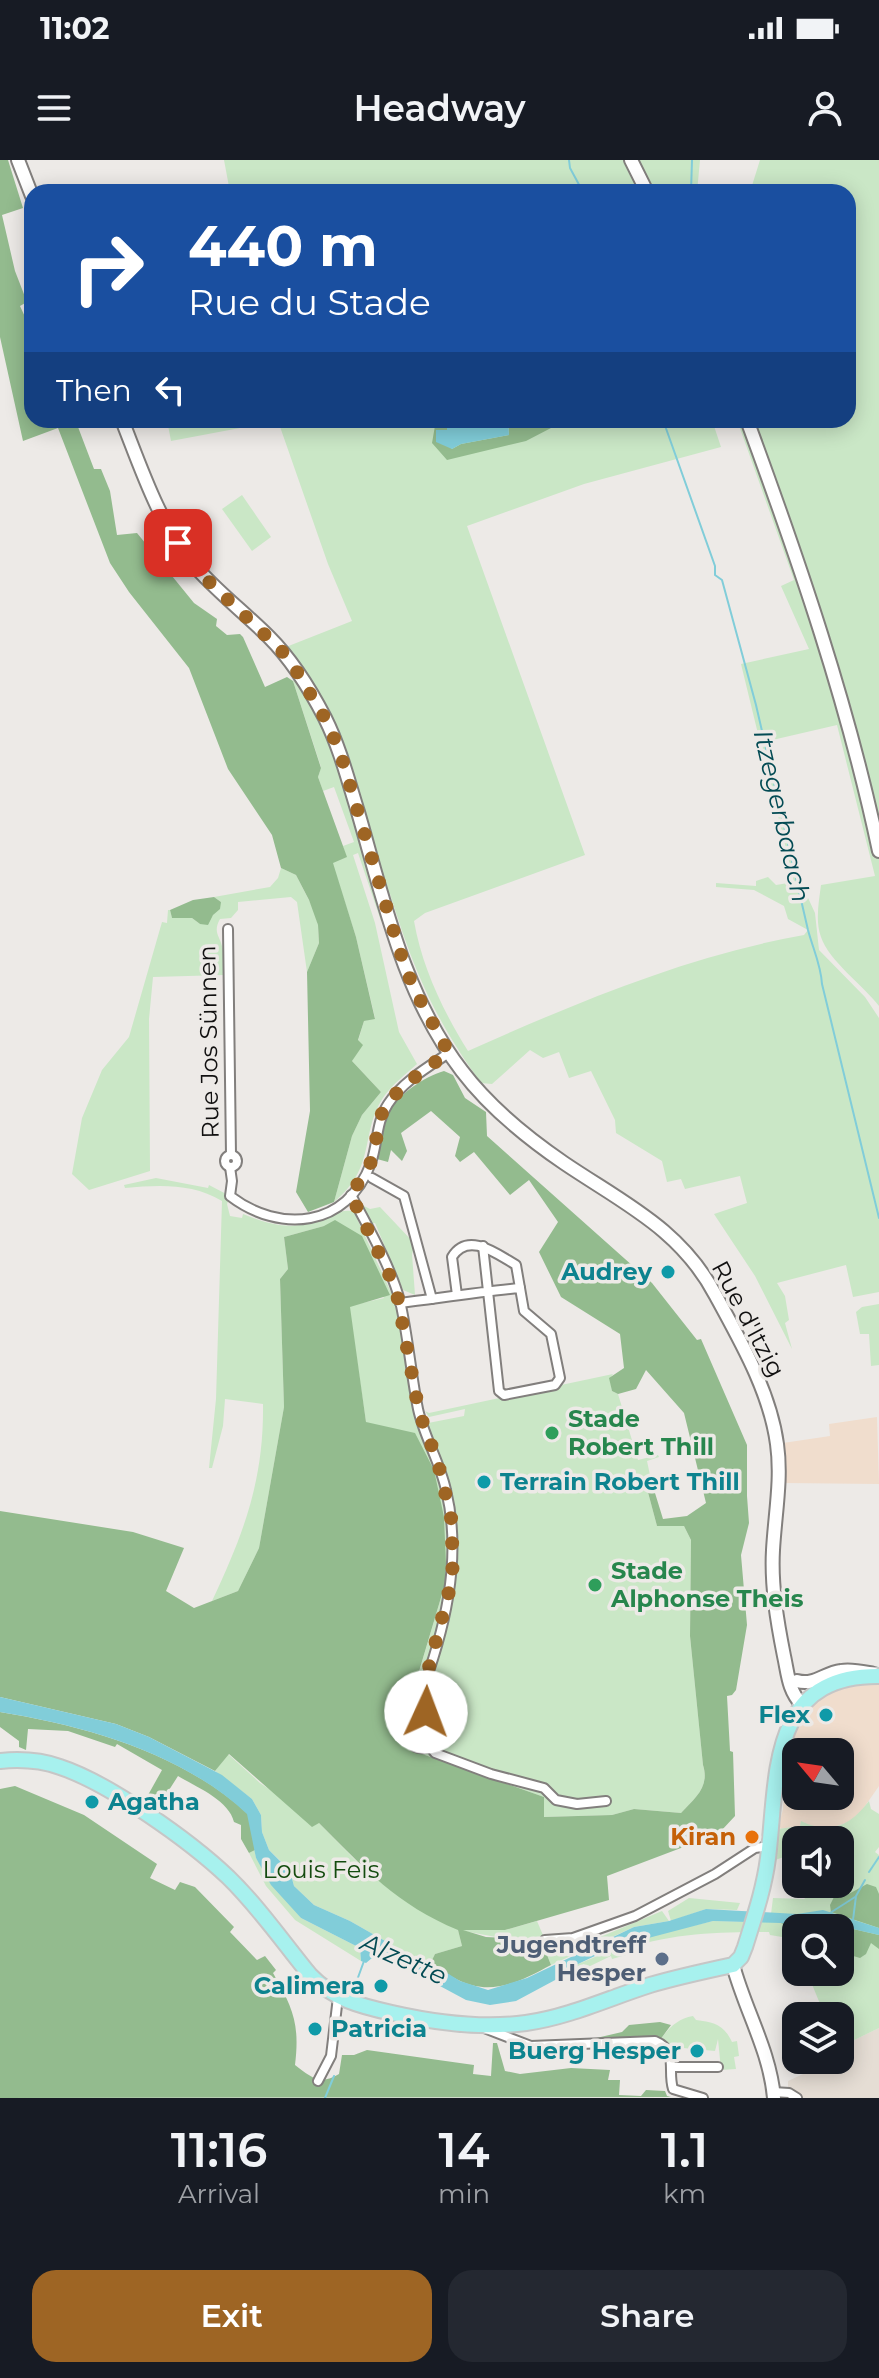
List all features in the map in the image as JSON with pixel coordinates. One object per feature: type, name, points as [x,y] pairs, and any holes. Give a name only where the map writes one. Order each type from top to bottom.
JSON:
[{"type":"main road","points":[[18,160],[27,184]]},
{"type":"main road","points":[[631,160],[643,184]]},
{"type":"main road","name":"Rue d'Itzig","points":[[125,428],[166,523],[178,543],[205,578],[281,650],[326,720],[340,752],[413,987],[449,1053],[479,1092],[521,1131],[658,1224],[685,1252],[714,1292],[770,1412],[780,1469],[773,1581],[778,1623],[792,1692],[806,1700]]},
{"type":"main road","points":[[750,428],[835,677],[879,851]]},
{"type":"main road","name":"Rue d'Itzig","points":[[787,1669],[806,1700]]},
{"type":"main road","points":[[797,1681],[812,1683],[842,1671],[879,1676]]},
{"type":"main road","points":[[0,1761],[20,1759],[59,1766],[96,1784],[180,1838],[228,1877],[310,1975],[338,1997],[358,2005],[420,2019],[477,2025],[527,2023],[666,1981],[733,1965],[741,1957],[765,1877],[783,1738],[806,1700],[840,1680],[879,1676]]},
{"type":"main road","points":[[733,1965],[740,1992],[770,2067],[774,2095]]},
{"type":"street","name":"Rue Jos Sünnen","points":[[228,929],[231,1155],[237,1161],[230,1167],[230,1196],[262,1216],[300,1220],[335,1208],[351,1195]]},
{"type":"street","points":[[424,1686],[424,1704],[439,1731],[437,1740],[430,1747],[421,1748],[412,1743],[409,1729],[424,1686],[451,1584],[453,1542],[447,1491],[419,1412],[400,1303],[351,1195],[371,1162],[382,1113],[390,1099],[423,1070],[449,1053]]},
{"type":"street","points":[[372,1178],[404,1196],[432,1299]]},
{"type":"street","points":[[457,1295],[452,1257],[468,1245],[483,1246],[516,1265],[524,1311],[551,1334],[560,1378],[555,1385],[504,1395],[499,1391],[483,1246]]},
{"type":"street","points":[[400,1303],[520,1288]]},
{"type":"street","points":[[409,1729],[415,1720],[431,1720]]},
{"type":"street","points":[[430,1747],[435,1753],[491,1774],[544,1788],[556,1800],[577,1804],[606,1801]]},
{"type":"street","points":[[545,1940],[573,1938],[635,1916],[696,1885],[755,1848],[769,1846]]},
{"type":"street","points":[[318,2081],[331,2056],[338,1997]]},
{"type":"street","points":[[477,2025],[531,2046],[655,2041],[667,2048],[672,2060],[673,2089],[703,2098]]},
{"type":"street","points":[[672,2067],[718,2067]]},
{"type":"street","points":[[774,2095],[789,2093],[797,2098]]},
{"type":"shaded area","points":[[877,1417],[879,1484],[784,1483],[783,1443],[830,1436],[829,1424]]},
{"type":"shaded area","points":[[854,1685],[879,1685],[879,1786],[851,1821],[837,1826],[812,1826],[803,1822],[800,1826],[782,1826],[778,1829],[783,1810],[854,1810],[854,1738],[792,1738],[799,1721],[815,1702]]},
{"type":"shaded area","points":[[879,2028],[879,2098],[796,2098],[798,2095],[788,2087],[788,2081],[803,2074],[854,2074],[854,2040]]},
{"type":"green space","points":[[0,160],[8,160],[23,208],[2,215],[15,271],[24,294],[24,304],[20,306],[24,315],[24,428],[58,428],[23,441],[0,337]]},
{"type":"green space","points":[[224,160],[700,160],[698,184],[228,184]]},
{"type":"green space","points":[[760,160],[879,160],[879,1006],[831,955],[818,924],[821,885],[875,876],[837,725],[768,741],[803,887],[815,913],[819,950],[865,997],[879,1018],[879,1292],[853,1297],[846,1265],[777,1283],[785,1296],[789,1320],[785,1323],[792,1349],[755,1276],[714,1214],[747,1203],[740,1176],[685,1189],[681,1179],[667,1182],[662,1161],[616,1133],[615,1120],[591,1071],[569,1078],[559,1052],[543,1058],[530,1050],[492,1084],[481,1083],[450,1037],[427,993],[390,894],[383,897],[385,919],[381,921],[358,853],[353,855],[375,923],[399,1032],[417,1064],[385,1095],[377,1108],[363,1162],[348,1189],[334,1202],[352,1136],[362,1115],[381,1092],[352,1061],[364,1021],[375,1018],[356,937],[332,862],[346,857],[343,846],[354,842],[334,787],[323,791],[318,777],[321,767],[293,681],[297,672],[303,669],[286,647],[352,621],[328,564],[280,428],[715,428],[721,447],[584,484],[467,526],[585,855],[425,913],[414,921],[422,955],[435,988],[468,1051],[674,968],[804,935],[808,930],[788,919],[784,906],[754,890],[716,887],[716,883],[756,886],[756,881],[768,877],[776,885],[794,882],[741,664],[809,649],[781,586],[794,580],[740,428],[856,428],[856,184],[752,184]]},
{"type":"green space","points":[[58,428],[78,428],[94,469],[101,469],[110,491],[117,535],[137,533],[194,603],[217,619],[216,626],[227,635],[240,634],[243,637],[265,687],[287,677],[293,681],[321,768],[318,777],[347,857],[333,863],[356,937],[375,1019],[364,1021],[358,1040],[363,1045],[352,1061],[381,1092],[362,1115],[352,1136],[334,1202],[308,1212],[296,1192],[310,1111],[307,972],[319,943],[318,925],[296,875],[281,868],[272,835],[228,769],[189,668],[110,563]]},
{"type":"green space","points":[[169,428],[241,428],[171,441]]},
{"type":"green space","points":[[435,428],[447,428],[436,430],[452,449],[461,444],[509,435],[509,428],[551,428],[526,441],[447,460],[432,443]]},
{"type":"green space","points":[[242,495],[271,537],[252,551],[222,509]]},
{"type":"green space","points":[[281,868],[296,875],[318,925],[319,943],[307,972],[297,902],[291,897],[238,902],[238,910],[231,918],[220,919],[217,930],[223,953],[223,975],[153,977],[149,1019],[150,1171],[89,1190],[72,1174],[82,1118],[102,1070],[129,1037],[162,922],[167,923],[168,910],[172,918],[192,918],[200,924],[213,915],[221,902],[214,897],[270,887],[278,878]]},
{"type":"green space","points":[[214,897],[221,902],[220,909],[208,925],[192,918],[172,918],[170,910],[193,900]]},
{"type":"green space","points":[[444,1071],[453,1075],[465,1098],[486,1112],[487,1136],[652,1283],[697,1340],[701,1339],[747,1445],[749,1523],[741,1555],[747,1625],[736,1690],[727,1696],[735,1816],[721,1831],[710,1837],[607,1876],[609,1900],[505,1930],[463,1930],[486,1937],[541,1940],[551,1965],[517,1981],[494,1987],[471,1985],[429,1966],[435,1954],[462,1946],[458,1930],[399,1897],[319,1823],[312,1827],[229,1754],[215,1771],[149,1737],[116,1724],[0,1697],[0,1511],[133,1532],[184,1548],[166,1591],[194,1608],[238,1591],[259,1548],[284,1407],[280,1279],[288,1269],[284,1237],[335,1220],[362,1236],[390,1295],[350,1307],[366,1422],[415,1433],[434,1470],[444,1517],[445,1584],[401,1732],[408,1749],[544,1797],[544,1817],[612,1815],[634,1809],[681,1813],[700,1792],[705,1773],[690,1636],[691,1540],[684,1526],[657,1526],[645,1481],[651,1480],[663,1519],[687,1516],[706,1503],[684,1413],[646,1370],[636,1389],[618,1394],[612,1391],[609,1378],[624,1368],[620,1334],[561,1297],[539,1252],[558,1222],[529,1180],[510,1195],[474,1152],[460,1162],[455,1156],[460,1137],[431,1111],[401,1133],[407,1151],[402,1161],[391,1150],[388,1162],[377,1159],[386,1120],[397,1101],[412,1088]]},
{"type":"green space","points":[[156,1178],[208,1188],[209,1185],[230,1196],[227,1204],[230,1216],[242,1218],[243,1214],[278,1225],[307,1224],[342,1211],[354,1212],[396,1303],[401,1330],[405,1330],[423,1424],[464,1416],[465,1409],[429,1417],[425,1411],[429,1413],[613,1374],[610,1378],[612,1391],[618,1394],[638,1460],[659,1457],[647,1461],[651,1480],[645,1481],[657,1526],[684,1526],[691,1540],[690,1636],[705,1773],[700,1792],[681,1813],[634,1809],[612,1815],[543,1817],[544,1797],[408,1749],[401,1733],[445,1584],[444,1517],[366,1422],[349,1306],[384,1298],[324,1226],[284,1237],[288,1269],[280,1279],[284,1407],[259,1548],[238,1591],[212,1601],[250,1506],[260,1457],[263,1404],[225,1399],[223,1426],[212,1468],[209,1468],[216,1399],[222,1201],[187,1188],[125,1188],[124,1185]]},
{"type":"green space","points":[[362,1205],[370,1209],[380,1207],[415,1244],[412,1254],[415,1295],[403,1290],[375,1223],[371,1224]]},
{"type":"green space","points":[[879,1304],[879,1365],[871,1366],[869,1334],[860,1334],[856,1312],[862,1307]]},
{"type":"green space","points":[[0,1712],[99,1734],[132,1745],[194,1774],[248,1814],[255,1850],[249,1853],[241,1839],[241,1825],[234,1822],[226,1807],[178,1776],[155,1812],[143,1804],[162,1770],[117,1744],[115,1747],[68,1731],[28,1729],[26,1750],[0,1727]]},
{"type":"green space","name":"Louis Feis","points":[[228,1754],[260,1783],[319,1823],[370,1875],[505,1930],[537,1921],[545,1940],[574,1948],[662,1911],[669,1921],[634,1927],[551,1965],[541,1940],[507,1939],[458,1930],[462,1946],[435,1954],[429,1966],[350,1921],[314,1905],[294,1886],[290,1870],[269,1850],[262,1832],[261,1815],[252,1799],[215,1771]]},
{"type":"green space","points":[[15,1786],[84,1815],[157,1864],[150,1878],[175,1890],[180,1882],[195,1887],[234,1927],[230,1932],[257,1960],[265,1956],[276,1970],[273,1973],[286,1996],[296,2027],[295,2065],[311,2076],[321,2080],[332,2078],[339,2074],[342,2055],[367,2050],[474,2065],[473,2074],[491,2076],[493,2043],[497,2043],[505,2071],[520,2074],[571,2068],[610,2070],[608,2080],[620,2080],[619,2095],[641,2096],[646,2090],[665,2091],[671,2097],[0,2098],[0,1789]]},
{"type":"green space","points":[[869,1801],[871,1809],[879,1814],[879,1847],[875,1852],[879,1855],[879,2028],[854,2040],[854,2002],[819,2002],[813,1986],[854,1986],[854,1914],[782,1914],[782,1937],[770,1935],[769,1932],[716,1933],[662,1939],[628,1948],[626,1955],[612,1959],[611,1956],[586,1968],[584,1964],[557,1979],[578,1964],[641,1938],[713,1921],[770,1922],[773,1898],[854,1898],[854,1826],[839,1826],[862,1810]]},
{"type":"green space","points":[[782,1828],[782,1858],[775,1860],[778,1829]]},
{"type":"green space","points":[[255,1850],[256,1858],[301,1918],[360,1948],[361,1961],[295,1920],[266,1886],[249,1853]]},
{"type":"green space","points":[[867,1884],[876,1887],[879,1894],[879,1928],[854,1920],[854,1914],[831,1912],[834,1898],[854,1898],[854,1891]]},
{"type":"green space","points":[[689,1898],[740,1903],[737,1910],[706,1909],[671,1921],[668,1911]]},
{"type":"green space","points":[[854,1929],[879,1935],[879,1949],[871,1943],[866,1954],[860,1958],[854,1956]]},
{"type":"green space","points":[[693,2016],[696,2020],[718,2025],[732,2042],[737,2041],[739,2056],[734,2057],[736,2069],[721,2070],[718,2039],[715,2051],[683,2048],[673,2053],[660,2040],[674,2024]]},
{"type":"green space","points":[[660,2022],[671,2025],[660,2040],[642,2037],[592,2042],[592,2039],[622,2032],[629,2025]]},
{"type":"water","points":[[509,428],[509,435],[461,444],[452,449],[436,442],[436,430]]},
{"type":"water","name":"Alzette","points":[[0,1697],[116,1724],[149,1737],[222,1775],[252,1799],[261,1815],[262,1832],[269,1850],[290,1871],[294,1886],[314,1905],[350,1921],[429,1966],[488,1990],[527,1978],[634,1927],[669,1921],[706,1909],[797,1914],[782,1914],[782,1923],[713,1921],[614,1947],[578,1964],[516,2001],[490,2005],[466,2000],[399,1964],[372,1958],[366,1963],[361,1961],[360,1948],[301,1918],[271,1885],[256,1858],[247,1814],[193,1774],[131,1745],[99,1734],[0,1712]]},
{"type":"water","name":"Alzette","points":[[823,1910],[835,1914],[797,1914]]},
{"type":"water","name":"Alzette","points":[[854,1920],[879,1928],[879,1935],[854,1929]]},
{"type":"waterway","name":"Itzegerbaach","points":[[569,160],[579,184]]},
{"type":"waterway","points":[[691,184],[692,160]]},
{"type":"waterway","name":"Itzegerbaach","points":[[666,428],[715,566],[715,575],[722,580],[756,705],[879,1218]]},
{"type":"waterway","name":"Itzegerbaach","points":[[869,1872],[879,1857]]},
{"type":"waterway","name":"Itzegerbaach","points":[[854,1914],[856,1896],[865,1880]]},
{"type":"waterway","points":[[830,1913],[855,1897]]},
{"type":"waterway","points":[[352,1994],[364,1961]]},
{"type":"waterway","points":[[325,2098],[334,2076]]},
{"type":"place","name":"Audrey","points":[[668,1272]]},
{"type":"place","name":"Stade Robert Thill","points":[[552,1433]]},
{"type":"place","name":"Terrain Robert Thill","points":[[484,1482]]},
{"type":"place","name":"Stade Alphonse Theis","points":[[595,1585]]},
{"type":"place","name":"Flex","points":[[826,1715]]},
{"type":"place","name":"Agatha","points":[[92,1802]]},
{"type":"place","name":"Kiran","points":[[752,1837]]},
{"type":"place","name":"Jugendtreff Hesper","points":[[662,1959]]},
{"type":"place","name":"Calimera","points":[[381,1986]]},
{"type":"place","name":"Patricia","points":[[315,2029]]},
{"type":"place","name":"Buerg Hesper","points":[[697,2051]]},
{"type":"route","points":[[178,543],[205,578],[281,650],[326,720],[340,752],[413,987],[449,1053],[423,1070],[390,1099],[382,1113],[371,1162],[351,1195],[396,1289],[419,1412],[447,1491],[451,1517],[451,1584],[424,1686],[426,1712]]}]
